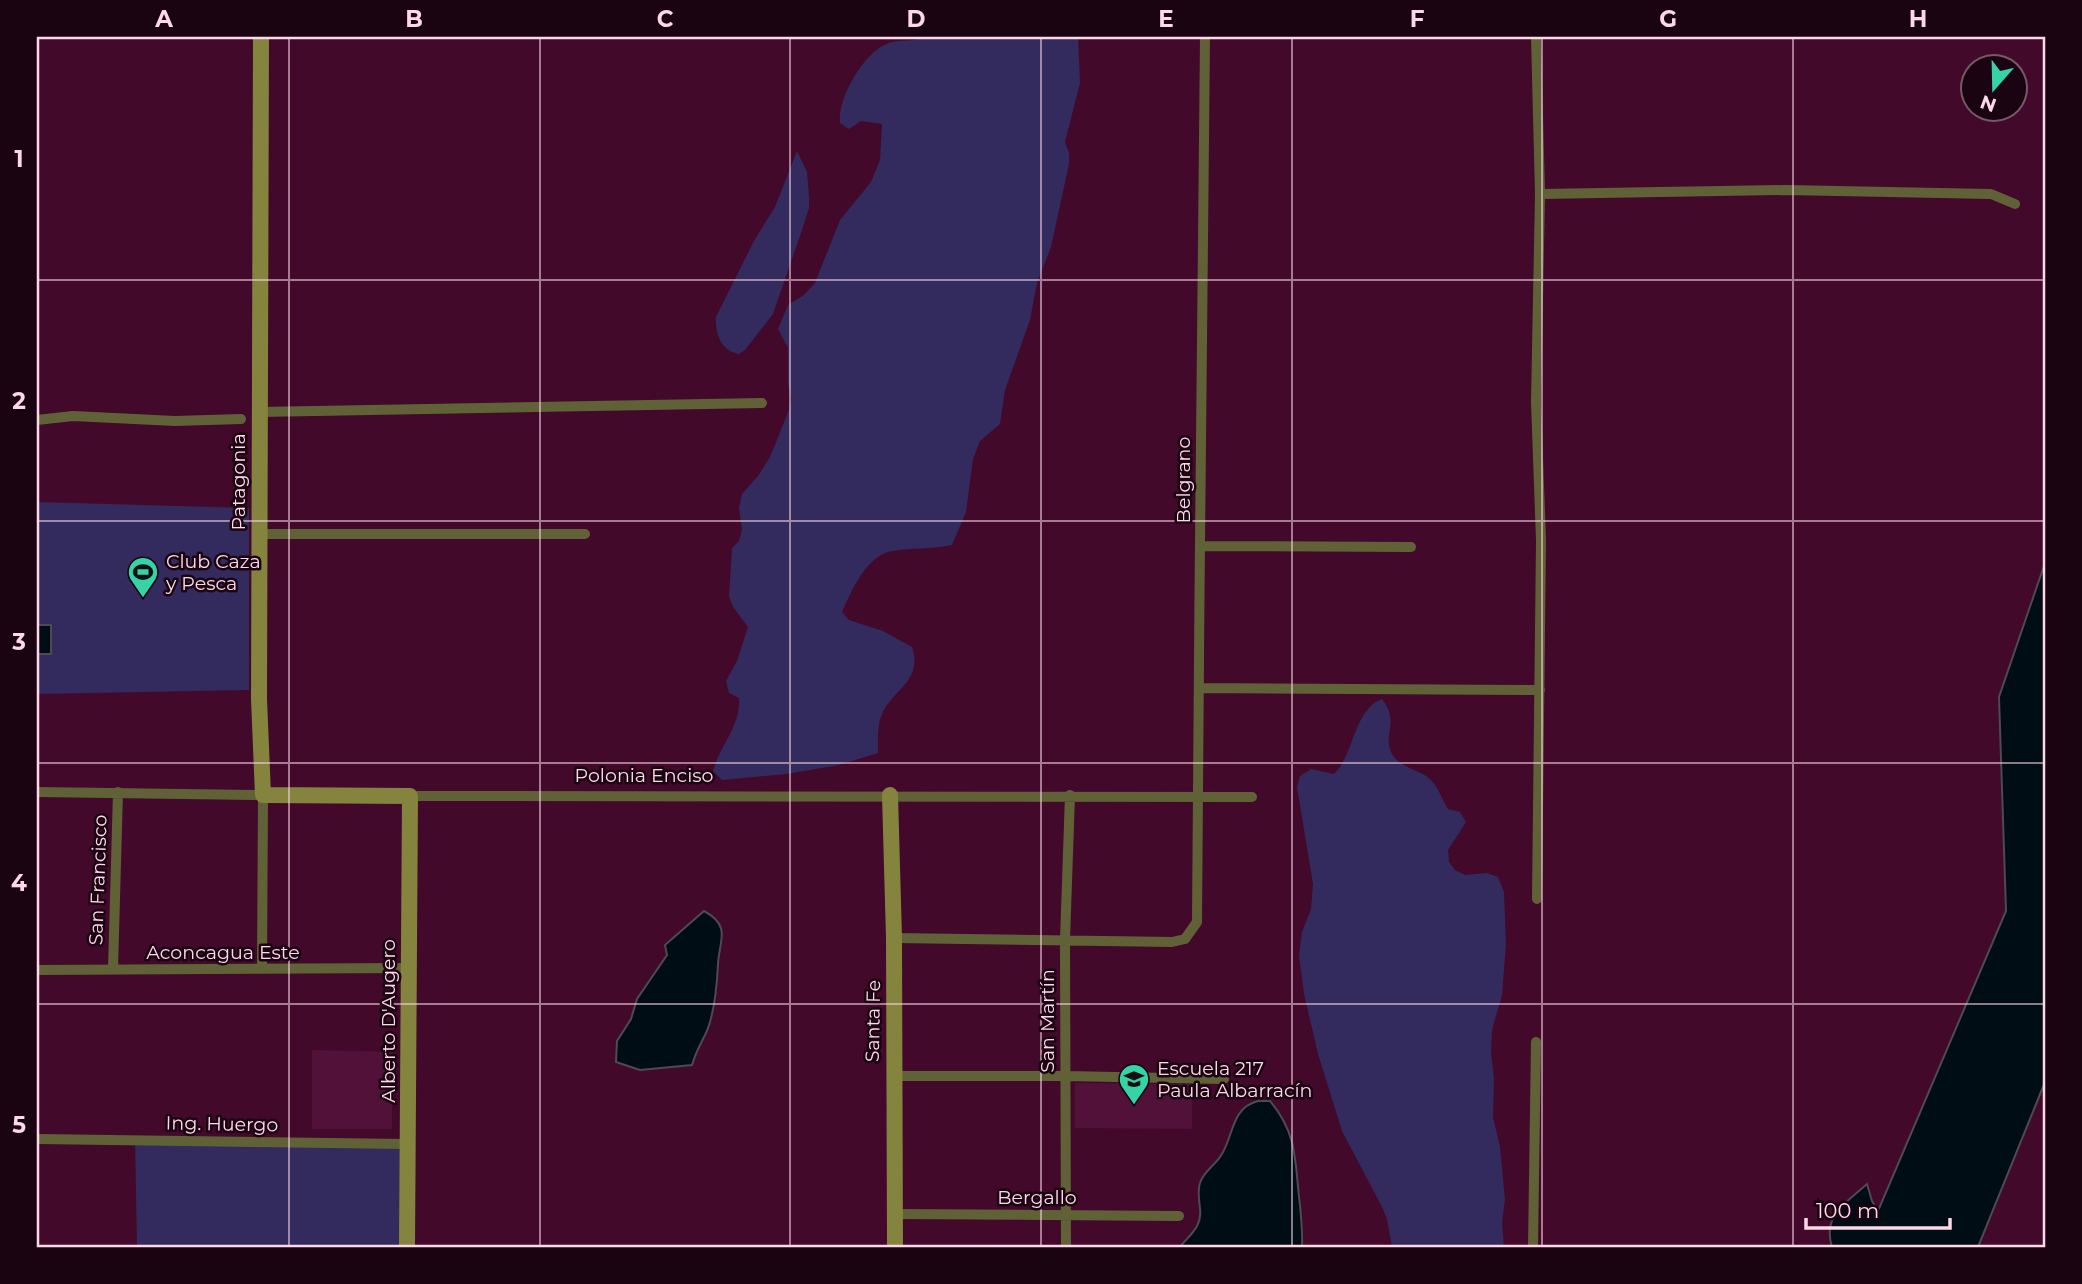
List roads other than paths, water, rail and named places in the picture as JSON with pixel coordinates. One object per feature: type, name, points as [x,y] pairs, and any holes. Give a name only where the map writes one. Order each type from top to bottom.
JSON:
[{"type":"main road","name":"Patagonia","points":[[261,37],[252,417],[259,534],[259,699],[263,795]]},
{"type":"main road","name":"Polonia Enciso","points":[[263,795],[410,796]]},
{"type":"main road","name":"Santa Fe","points":[[891,795],[895,1247]]},
{"type":"main road","name":"Alberto D'Augero","points":[[407,1247],[410,796]]},
{"type":"street","name":"Belgrano","points":[[1065,940],[1172,942],[1185,939],[1197,922],[1200,333],[1205,37]]},
{"type":"street","points":[[1536,37],[1541,194],[1536,402],[1541,540],[1537,900]]},
{"type":"street","points":[[1541,194],[1786,190],[1991,194],[2015,204]]},
{"type":"street","points":[[37,420],[73,416],[175,421],[762,403]]},
{"type":"street","points":[[259,534],[585,534]]},
{"type":"street","points":[[1200,546],[1410,547]]},
{"type":"street","points":[[1200,688],[1540,690]]},
{"type":"street","name":"Polonia Enciso","points":[[37,792],[263,795]]},
{"type":"street","name":"San Francisco","points":[[113,970],[118,792]]},
{"type":"street","name":"Patagonia","points":[[262,969],[263,795]]},
{"type":"street","name":"San Martín","points":[[1066,1247],[1065,940],[1070,795]]},
{"type":"street","name":"Polonia Enciso","points":[[410,796],[1252,797]]},
{"type":"street","points":[[894,938],[1065,940]]},
{"type":"street","name":"Aconcagua Este","points":[[37,970],[409,968]]},
{"type":"street","points":[[1533,1247],[1533,1077],[1536,1042]]},
{"type":"street","points":[[893,1076],[1224,1079]]},
{"type":"street","name":"Ing. Huergo","points":[[37,1139],[407,1144]]},
{"type":"street","name":"Bergallo","points":[[895,1214],[1179,1216]]},
{"type":"place","name":"Club Caza y Pesca","points":[[143,599]]},
{"type":"place","name":"Escuela 217 Paula Albarracín","points":[[1134,1106]]}]
